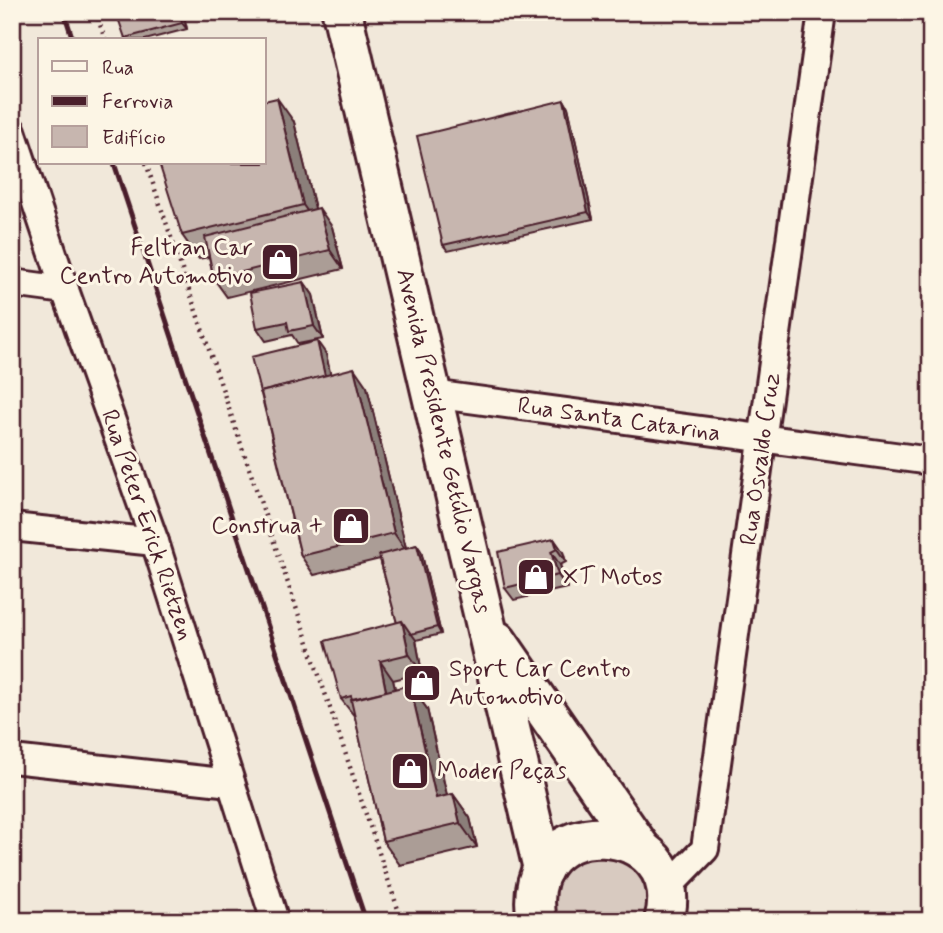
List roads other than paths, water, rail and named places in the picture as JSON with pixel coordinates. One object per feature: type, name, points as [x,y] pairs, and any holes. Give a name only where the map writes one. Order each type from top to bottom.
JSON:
[{"type":"main road","name":"Avenida Presidente Getúlio Vargas","points":[[342,12],[486,625],[533,902]]},
{"type":"main road","points":[[486,625],[641,849],[657,867],[665,905]]},
{"type":"main road","points":[[533,902],[562,848],[587,837],[615,837],[641,849]]},
{"type":"street","name":"Rua Osvaldo Cruz","points":[[665,905],[705,849],[822,12]]},
{"type":"street","name":"Rua Peter Erick Rietzen","points":[[12,131],[155,542],[275,921]]},
{"type":"street","points":[[12,283],[65,289]]},
{"type":"street","name":"Rua Santa Catarina","points":[[432,394],[931,461]]},
{"type":"street","points":[[12,527],[155,542]]},
{"type":"street","points":[[12,759],[231,783]]},
{"type":"railway","points":[[64,12],[72,38]]},
{"type":"railway","points":[[114,164],[366,921]]},
{"type":"place","name":"Feltran Car Centro Automotivo","points":[[280,262]]},
{"type":"place","name":"Construa +","points":[[351,526]]},
{"type":"place","name":"XT Motos","points":[[536,577]]},
{"type":"place","name":"Sport Car Centro Automotivo","points":[[422,683]]},
{"type":"place","name":"Moder Peças","points":[[410,771]]}]
